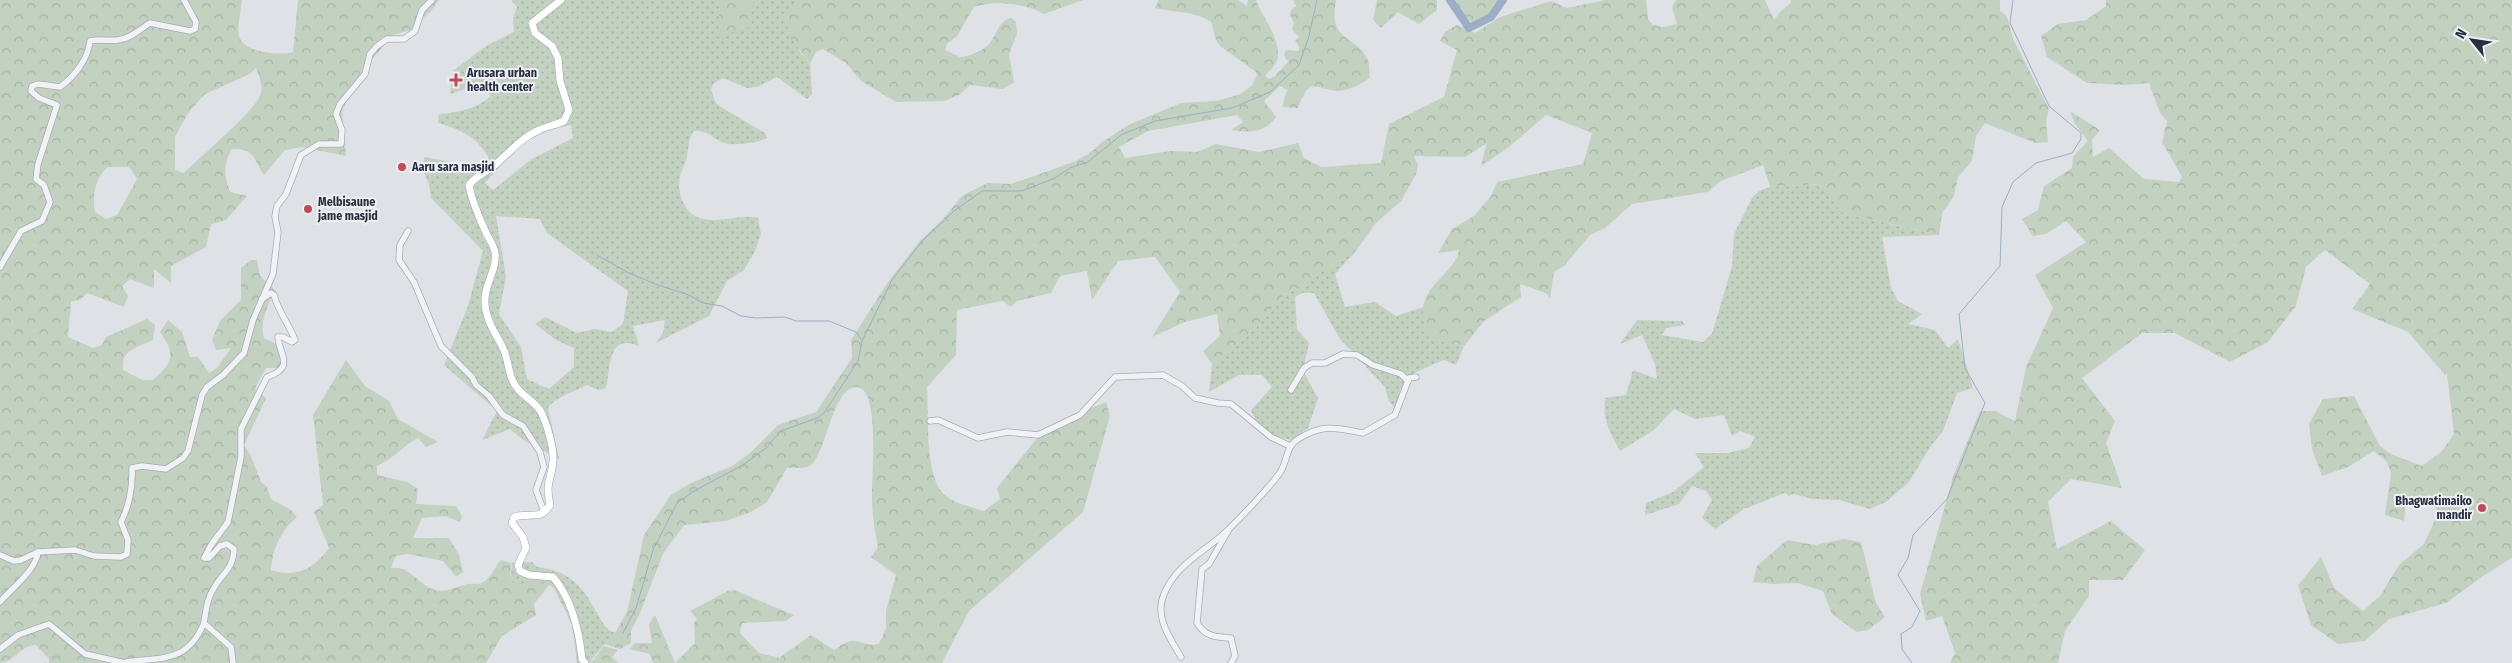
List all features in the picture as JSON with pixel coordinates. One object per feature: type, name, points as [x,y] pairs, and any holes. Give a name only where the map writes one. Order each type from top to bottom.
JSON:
[{"type":"main road","points":[[561,0],[532,23],[535,33],[552,46],[558,58],[560,80],[569,110],[564,121],[554,126],[539,129],[515,145],[496,164],[477,175],[469,185],[471,198],[495,252],[484,302],[489,321],[505,352],[512,381],[518,389],[534,402],[543,416],[553,458],[546,490],[550,505],[546,512],[541,515],[514,517],[512,523],[523,536],[526,548],[518,565],[520,571],[553,577],[561,587],[576,622],[582,660],[585,663]]},
{"type":"street","points":[[0,267],[21,231],[42,221],[50,202],[44,185],[36,179],[38,164],[57,105],[39,98],[32,91],[32,86],[38,84],[60,87],[69,80],[89,50],[90,40],[128,38],[150,23],[190,31],[195,29],[196,22],[184,0]]},
{"type":"street","points":[[0,555],[14,561],[22,560],[38,552],[75,550],[94,556],[121,557],[127,554],[128,540],[121,522],[127,511],[133,480],[132,468],[142,466],[166,469],[184,458],[188,451],[202,395],[207,387],[222,376],[244,353],[262,298],[274,274],[278,232],[277,206],[286,194],[301,155],[319,144],[340,144],[342,130],[336,114],[340,104],[366,74],[370,54],[387,39],[404,39],[415,31],[422,10],[432,0]]},
{"type":"street","points":[[408,231],[400,245],[399,260],[414,282],[441,346],[472,377],[476,385],[489,396],[503,415],[523,426],[540,452],[544,467],[536,490],[543,509],[541,515]]},
{"type":"street","points":[[0,650],[18,635],[49,624],[85,654],[126,663],[158,659],[182,653],[197,639],[204,623],[207,602],[214,587],[229,570],[234,556],[234,549],[227,544],[220,546],[209,558],[204,558],[228,522],[241,457],[241,429],[267,377],[276,374],[282,367],[284,353],[278,337],[292,342],[295,340],[274,295],[271,293],[262,298]]},
{"type":"street","points":[[1291,390],[1304,368],[1312,364],[1325,363],[1343,354],[1357,355],[1374,365],[1400,374],[1408,381]]},
{"type":"street","points":[[930,421],[938,420],[978,438],[1007,432],[1038,435],[1080,415],[1114,377],[1160,374],[1182,386],[1195,398],[1231,404],[1271,437],[1290,446]]},
{"type":"street","points":[[1181,657],[1161,619],[1163,595],[1179,570],[1227,531],[1279,474],[1284,466],[1290,446],[1303,436],[1328,426],[1363,433],[1395,415],[1409,378],[1416,377]]},
{"type":"street","points":[[1227,531],[1209,564],[1202,569],[1197,623],[1202,631],[1213,637],[1231,638],[1235,656],[1230,663]]},
{"type":"street","points":[[0,602],[38,558],[38,552]]},
{"type":"street","points":[[204,623],[232,647],[233,663]]},
{"type":"green space","points":[[0,0],[242,0],[238,28],[242,42],[255,50],[280,54],[293,52],[298,0],[439,0],[431,11],[410,30],[393,35],[362,71],[342,111],[346,156],[302,147],[285,150],[264,175],[255,159],[249,153],[245,150],[232,149],[226,165],[228,186],[230,192],[247,196],[226,220],[211,224],[206,247],[171,266],[171,283],[154,269],[154,288],[130,279],[122,286],[128,296],[124,307],[87,293],[81,299],[71,302],[68,337],[93,348],[102,345],[106,337],[147,319],[155,325],[153,340],[127,353],[124,357],[123,370],[142,380],[153,380],[165,368],[170,358],[168,346],[160,332],[168,320],[182,332],[190,357],[198,357],[209,373],[217,368],[231,348],[216,350],[212,340],[220,321],[241,300],[241,268],[251,260],[257,260],[260,276],[276,291],[263,320],[264,338],[276,344],[284,355],[278,368],[266,368],[255,388],[266,398],[244,445],[250,454],[261,482],[267,487],[271,499],[291,510],[297,517],[286,528],[278,541],[273,555],[271,570],[288,573],[304,570],[317,561],[329,548],[314,512],[323,505],[313,415],[346,360],[365,386],[389,401],[398,419],[438,442],[426,447],[418,438],[389,460],[377,466],[377,475],[407,482],[418,489],[416,504],[456,506],[462,516],[460,522],[445,516],[422,518],[413,538],[449,538],[459,555],[463,572],[456,577],[443,561],[408,554],[396,556],[391,568],[403,569],[430,588],[445,591],[467,584],[483,583],[501,560],[511,563],[510,580],[516,586],[525,586],[532,581],[549,585],[534,604],[536,615],[502,636],[486,663],[49,663],[49,659],[36,645],[26,648],[9,660],[0,663]],"holes":[[[256,68],[260,80],[261,93],[250,110],[184,173],[175,170],[175,137],[188,113],[205,94],[250,74]],[[108,167],[129,167],[137,179],[117,215],[106,219],[95,212],[94,200],[97,182]]]},
{"type":"green space","points":[[511,0],[719,0],[719,36],[753,3],[753,0],[799,0],[785,17],[800,52],[810,64],[812,94],[807,99],[777,77],[757,87],[747,88],[723,78],[713,84],[711,90],[716,103],[765,133],[767,138],[742,144],[728,144],[703,132],[694,131],[690,138],[680,177],[680,195],[689,211],[697,217],[707,220],[739,217],[758,218],[761,234],[755,251],[744,270],[727,281],[709,316],[656,343],[663,333],[665,320],[633,326],[639,346],[628,343],[620,344],[615,349],[605,389],[598,390],[587,385],[551,404],[548,408],[559,459],[523,440],[510,429],[482,440],[497,411],[444,365],[468,306],[483,251],[431,198],[429,184],[423,171],[424,157],[451,162],[476,173],[489,158],[479,144],[468,135],[438,123],[439,114],[467,109],[480,104],[491,96],[478,81],[463,90],[450,94],[453,71],[486,46],[514,32],[513,18],[517,7]],"holes":[[[571,125],[573,138],[532,159],[493,190],[485,183],[522,145],[542,133]],[[496,216],[540,219],[547,233],[628,291],[623,324],[612,332],[595,329],[577,333],[545,317],[535,324],[556,340],[574,348],[574,367],[549,389],[527,379],[521,347],[499,314],[506,277]]]},
{"type":"green space","points":[[719,0],[753,0],[750,27],[719,37]]},
{"type":"green space","points":[[799,0],[1083,0],[1044,14],[1027,7],[1000,3],[974,7],[957,36],[947,44],[945,50],[960,57],[980,51],[989,44],[1004,21],[1012,18],[1016,22],[1017,34],[1009,54],[1014,82],[1003,89],[970,85],[959,95],[944,101],[896,102],[861,81],[846,63],[823,49],[816,52],[810,64],[790,37],[785,16]]},
{"type":"green space","points":[[1159,0],[1238,0],[1247,6],[1248,0],[1256,0],[1278,48],[1277,61],[1265,76],[1269,79],[1275,76],[1288,62],[1284,55],[1286,50],[1298,51],[1300,48],[1295,41],[1299,37],[1292,29],[1294,23],[1290,15],[1291,10],[1296,6],[1293,0],[1336,0],[1334,14],[1339,30],[1367,58],[1370,78],[1355,87],[1345,90],[1337,91],[1312,87],[1303,96],[1298,108],[1282,107],[1287,90],[1280,86],[1264,101],[1276,117],[1261,129],[1256,131],[1231,130],[1243,122],[1237,115],[1148,131],[1119,147],[1125,158],[1171,151],[1197,152],[1216,144],[1259,152],[1298,143],[1304,158],[1321,167],[1381,163],[1389,124],[1444,97],[1457,50],[1440,41],[1445,32],[1457,25],[1475,33],[1500,17],[1551,1],[1567,8],[1605,0],[1646,0],[1648,19],[1653,25],[1663,27],[1677,24],[1672,7],[1676,0],[1765,0],[1774,20],[1791,3],[1791,0],[2000,0],[2000,11],[2007,16],[2013,39],[2049,109],[2046,120],[2048,142],[2035,143],[1985,123],[1976,136],[1972,161],[1958,177],[1954,196],[1942,213],[1939,235],[1843,213],[1819,184],[1770,187],[1763,165],[1721,181],[1708,192],[1632,204],[1605,228],[1590,235],[1564,266],[1554,272],[1550,298],[1546,293],[1520,284],[1521,297],[1484,321],[1464,346],[1455,342],[1441,342],[1425,328],[1423,313],[1425,299],[1429,291],[1452,265],[1459,250],[1438,253],[1452,229],[1474,216],[1491,196],[1497,182],[1583,164],[1592,133],[1546,115],[1509,147],[1481,166],[1487,143],[1465,157],[1414,156],[1418,165],[1416,174],[1401,201],[1375,224],[1356,251],[1284,295],[1247,336],[1212,364],[1203,351],[1220,336],[1217,314],[1185,322],[1152,337],[1180,292],[1155,257],[1118,261],[1092,300],[1087,271],[1060,276],[1051,293],[1017,301],[1011,307],[1002,301],[957,310],[956,355],[927,387],[931,460],[938,487],[949,498],[958,503],[984,511],[1000,499],[997,488],[1046,427],[1106,402],[1110,416],[1083,512],[969,611],[942,663],[675,663],[695,643],[694,623],[697,619],[690,611],[728,591],[734,590],[794,615],[786,621],[742,623],[740,633],[759,653],[779,658],[811,635],[834,650],[842,644],[854,641],[872,645],[879,644],[886,628],[886,610],[896,575],[871,557],[878,547],[872,505],[872,418],[864,391],[857,387],[848,390],[842,397],[816,459],[808,467],[787,468],[767,502],[751,512],[726,521],[684,525],[663,554],[631,631],[631,643],[620,649],[605,644],[615,633],[627,612],[644,535],[671,495],[691,483],[732,466],[750,453],[778,425],[816,412],[852,358],[851,340],[888,282],[919,242],[942,220],[962,196],[987,183],[1011,184],[1074,162],[1090,153],[1101,143],[1128,125],[1181,103],[1216,101],[1241,94],[1252,85],[1257,76],[1256,72],[1220,46],[1216,40],[1211,22],[1197,15],[1155,8]]},
{"type":"green space","points":[[1377,0],[1437,0],[1437,10],[1419,24],[1398,12],[1381,28],[1373,20]]},
{"type":"green space","points":[[1456,0],[1503,0],[1491,16],[1473,24],[1462,14]]},
{"type":"green space","points":[[2106,0],[2512,0],[2512,558],[2446,603],[2389,619],[2365,641],[2338,644],[2311,625],[2298,585],[2321,557],[2334,588],[2363,611],[2380,596],[2399,565],[2424,544],[2438,513],[2430,495],[2406,503],[2404,521],[2385,515],[2391,473],[2387,462],[2374,451],[2348,467],[2322,476],[2312,449],[2309,424],[2323,399],[2354,396],[2380,446],[2391,454],[2422,466],[2441,452],[2454,434],[2447,373],[2445,375],[2408,332],[2352,309],[2370,284],[2325,250],[2306,267],[2296,306],[2268,342],[2230,362],[2175,333],[2142,333],[2082,378],[2115,421],[2106,443],[2122,488],[2071,479],[2048,502],[2057,549],[2111,521],[2145,550],[2123,580],[2089,580],[2089,596],[2065,631],[2058,663],[1950,663],[1955,653],[1942,616],[1926,621],[1920,594],[1954,474],[1980,411],[1995,411],[2015,421],[2026,367],[2053,308],[2035,275],[2086,242],[2066,221],[2046,234],[2033,236],[2022,219],[2038,210],[2044,186],[2072,168],[2073,157],[2088,141],[2075,124],[2070,111],[2100,130],[2092,140],[2093,157],[2109,148],[2144,179],[2179,182],[2182,177],[2162,142],[2167,121],[2160,113],[2149,83],[2124,85],[2087,83],[2047,57],[2041,36],[2058,24],[2086,20],[2106,6]]},
{"type":"green space","points":[[1819,184],[1843,213],[1939,235],[1882,237],[1891,288],[1898,301],[1922,314],[1908,324],[1935,330],[1948,348],[1958,339],[1973,388],[1957,393],[1943,431],[1930,447],[1909,482],[1886,502],[1870,509],[1839,500],[1812,499],[1794,494],[1789,496],[1785,493],[1744,509],[1715,529],[1702,518],[1712,500],[1706,491],[1692,486],[1679,504],[1645,515],[1646,503],[1673,492],[1704,467],[1695,453],[1728,453],[1749,448],[1755,437],[1740,431],[1732,436],[1724,415],[1695,419],[1674,409],[1654,430],[1620,451],[1606,419],[1605,398],[1626,395],[1633,370],[1657,379],[1655,364],[1642,335],[1620,344],[1637,320],[1682,321],[1685,325],[1666,328],[1662,335],[1703,342],[1712,334],[1732,266],[1734,234],[1752,198],[1759,191],[1770,187]]},
{"type":"green space","points":[[1356,251],[1335,274],[1345,307],[1375,302],[1396,316],[1423,307],[1425,328],[1441,341],[1455,342],[1464,346],[1456,365],[1444,360],[1410,376],[1401,388],[1396,410],[1389,401],[1385,387],[1340,339],[1314,293],[1302,293],[1295,297],[1297,329],[1309,343],[1303,371],[1318,398],[1308,428],[1291,440],[1271,434],[1262,428],[1251,410],[1272,387],[1262,375],[1239,375],[1209,392],[1212,364],[1247,336],[1284,295]]},
{"type":"green space","points":[[1844,539],[1861,542],[1876,603],[1885,617],[1868,630],[1857,632],[1832,614],[1823,591],[1797,583],[1774,584],[1753,582],[1757,566],[1787,540],[1815,545]]},
{"type":"green space","points":[[532,562],[537,567],[558,572],[573,581],[586,595],[604,625],[615,633],[592,659],[591,663],[577,663],[572,625],[554,588],[549,585],[516,586],[510,580],[512,563]]},
{"type":"green space","points":[[655,615],[675,663],[653,663],[650,654],[629,649],[635,643],[652,643],[649,624]]},
{"type":"green space","points":[[604,646],[618,650],[612,657],[619,663],[591,663]]},
{"type":"waterway","points":[[623,633],[636,608],[653,550],[677,503],[694,491],[743,465],[766,448],[781,431],[817,418],[824,413],[858,361],[862,341],[892,280],[923,240],[954,211],[982,191],[1022,191],[1055,178],[1070,168],[1088,162],[1121,135],[1155,121],[1232,108],[1270,92],[1299,65],[1309,36],[1317,0]]},
{"type":"waterway","points":[[1450,0],[1469,28],[1491,17],[1503,0]]},
{"type":"waterway","points":[[1912,663],[1902,649],[1901,634],[1912,627],[1920,611],[1898,575],[1908,558],[1913,535],[1947,499],[1985,403],[1965,368],[1959,314],[2000,266],[2002,207],[2013,182],[2036,163],[2072,153],[2081,139],[2081,133],[2049,106],[2010,23],[2013,0]]},
{"type":"waterway","points":[[597,255],[627,272],[655,284],[689,295],[703,303],[722,306],[741,316],[756,318],[785,317],[796,321],[829,321],[856,332],[861,339]]},
{"type":"place","name":"Arusara urban health center","points":[[456,80]]},
{"type":"place","name":"Aaru sara masjid","points":[[402,167]]},
{"type":"place","name":"Melbisaune jame masjid","points":[[308,209]]},
{"type":"place","name":"Bhagwatimaiko mandir","points":[[2482,508]]}]
